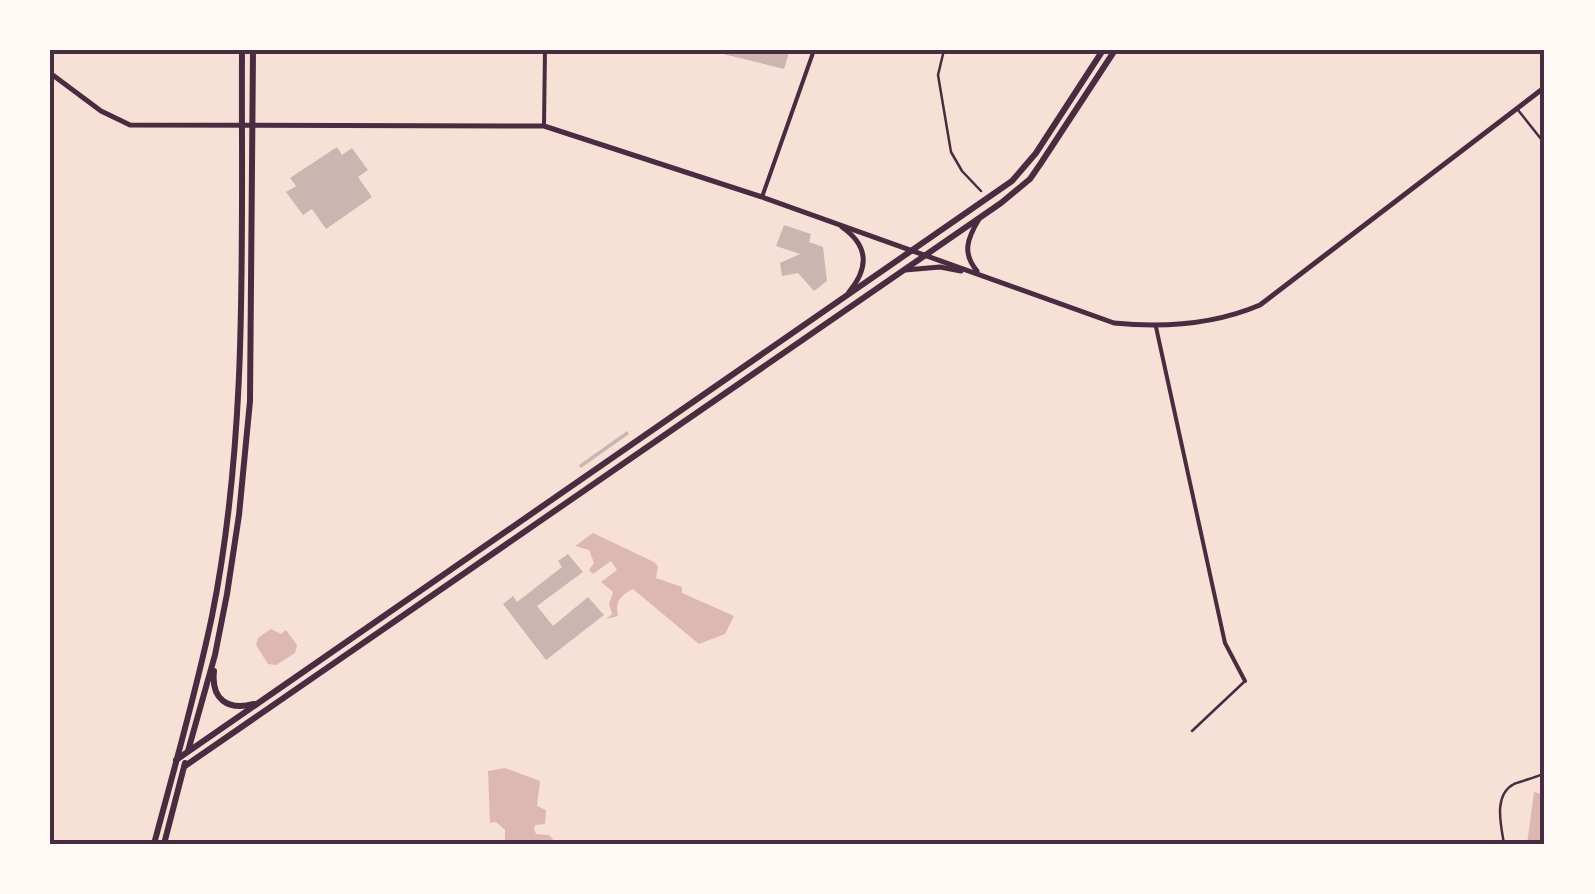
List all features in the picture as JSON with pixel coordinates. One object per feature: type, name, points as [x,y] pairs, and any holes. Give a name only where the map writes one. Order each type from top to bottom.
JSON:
[{"type":"main road","points":[[154,844],[212,615],[228,499],[237,396],[242,50]]},
{"type":"main road","points":[[253,50],[250,401],[239,515],[212,685],[216,695],[229,706],[240,708],[260,702]]},
{"type":"main road","points":[[176,760],[1012,181],[1036,152],[1103,50]]},
{"type":"main road","points":[[185,766],[979,219],[1030,179],[1116,50]]},
{"type":"main road","points":[[50,72],[101,111],[130,125],[544,126],[835,222],[1114,323],[1156,327],[1239,314],[1260,305],[1545,87]]},
{"type":"main road","points":[[979,219],[967,249],[968,260],[979,274]]},
{"type":"main road","points":[[835,222],[859,241],[865,260],[861,275],[842,300]]},
{"type":"main road","points":[[905,270],[940,267],[979,274]]},
{"type":"main road","points":[[164,844],[215,655]]},
{"type":"main road","points":[[176,760],[185,766]]},
{"type":"street","points":[[544,126],[545,50]]},
{"type":"street","points":[[762,197],[814,50]]},
{"type":"street","points":[[1156,327],[1225,643],[1245,681]]},
{"type":"lane","points":[[1518,110],[1545,144]]},
{"type":"lane","points":[[1192,731],[1245,681]]},
{"type":"path","points":[[944,50],[938,75],[952,152],[962,171],[988,198]]},
{"type":"path","points":[[1504,844],[1500,816],[1505,792],[1545,773]]},
{"type":"shaded area","points":[[593,533],[654,562],[658,566],[656,578],[682,587],[682,593],[734,616],[725,634],[699,644],[633,589],[620,600],[618,616],[606,619],[612,614],[609,604],[613,592],[601,582],[617,570],[611,561],[593,574],[589,570],[594,563],[589,550],[575,546]]},
{"type":"shaded area","points":[[271,629],[281,634],[286,630],[297,645],[295,653],[276,665],[268,664],[256,645],[258,638]]},
{"type":"shaded area","points":[[505,768],[540,781],[537,806],[546,810],[545,824],[535,825],[534,829],[536,834],[549,835],[557,844],[505,844],[505,830],[496,822],[490,823],[488,771]]},
{"type":"shaded area","points":[[1534,792],[1545,795],[1545,844],[1527,844]]},
{"type":"building","points":[[707,50],[787,50],[788,56],[784,69]]},
{"type":"building","points":[[337,147],[342,155],[352,148],[368,170],[358,177],[372,197],[326,229],[312,209],[303,215],[286,192],[296,186],[290,178]]},
{"type":"building","points":[[784,225],[811,234],[809,242],[823,247],[827,281],[814,291],[798,273],[782,276],[780,263],[800,254],[776,246]]},
{"type":"building","points":[[627,431],[629,434],[581,468],[579,465]]},
{"type":"building","points":[[568,554],[583,572],[537,606],[553,626],[588,597],[604,615],[546,660],[503,604],[513,596],[517,602],[562,567],[558,561]]}]
